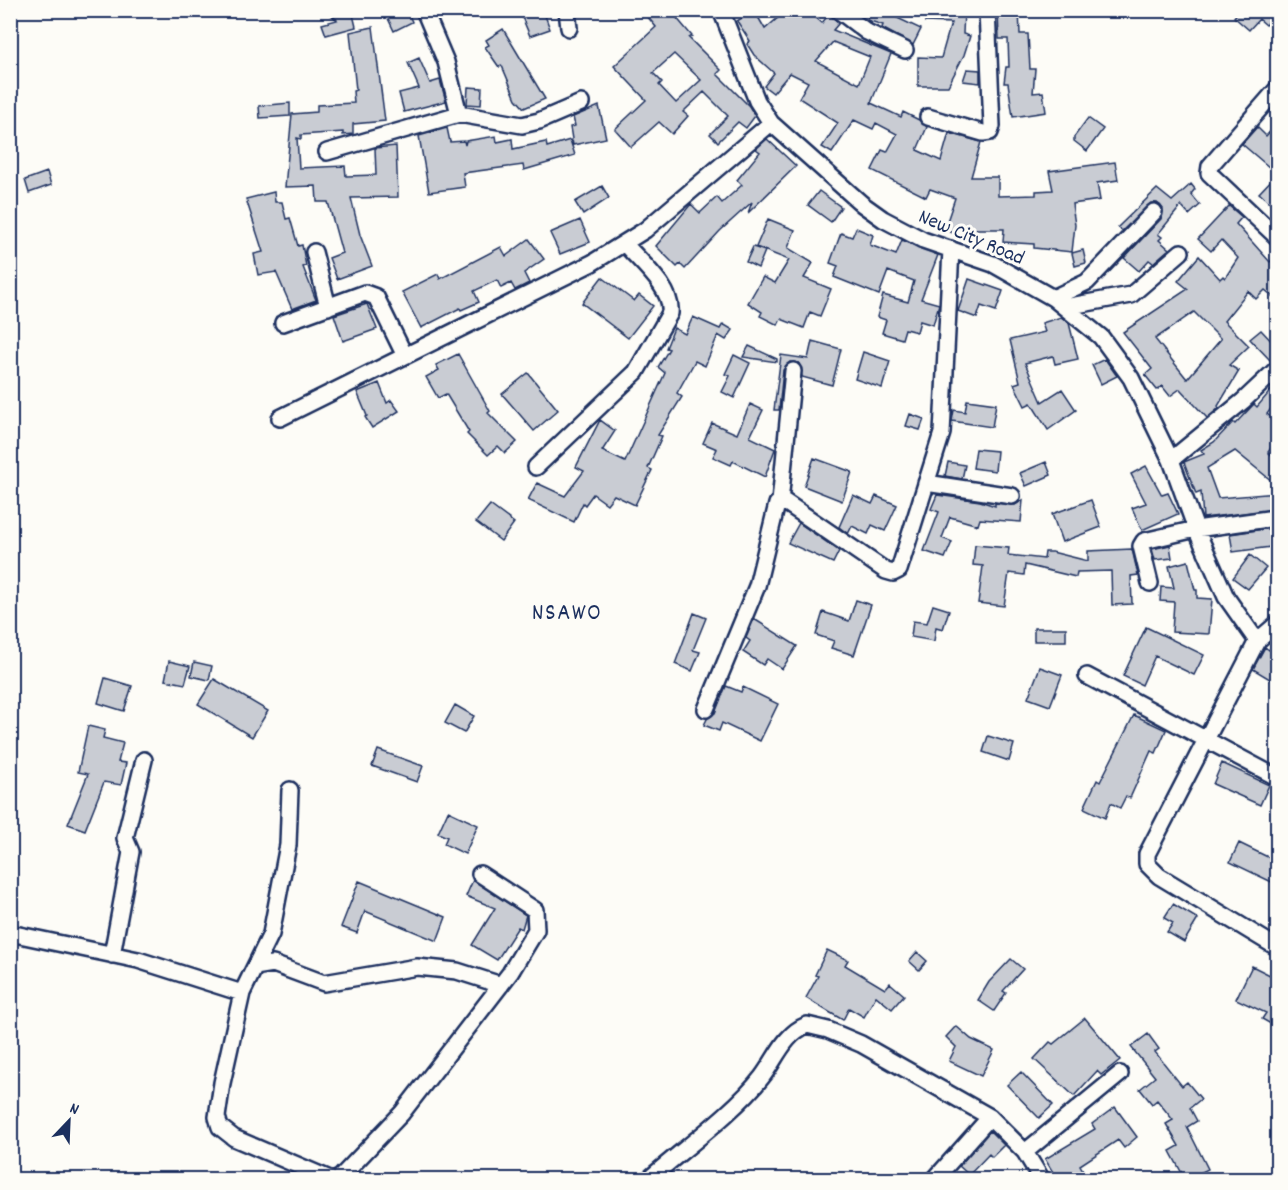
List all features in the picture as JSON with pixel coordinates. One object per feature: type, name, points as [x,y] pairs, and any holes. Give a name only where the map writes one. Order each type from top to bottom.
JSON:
[{"type":"street","points":[[424,10],[446,62],[459,114]]},
{"type":"street","points":[[567,10],[570,28]]},
{"type":"street","name":"New City Road","points":[[721,10],[757,101],[771,123],[862,204],[923,240],[993,264],[1059,303],[1101,337],[1131,378],[1171,460],[1196,529],[1226,597],[1257,641]]},
{"type":"street","points":[[838,10],[867,32],[905,50]]},
{"type":"street","points":[[928,117],[983,133],[990,132],[992,126],[987,10]]},
{"type":"street","points":[[1277,90],[1210,166],[1209,173],[1278,238]]},
{"type":"street","points":[[327,152],[459,114],[522,125],[539,121],[581,103]]},
{"type":"street","points":[[279,418],[592,263],[624,244],[645,230],[771,123]]},
{"type":"street","points":[[1059,303],[1086,282],[1154,212]]},
{"type":"street","points":[[536,467],[636,372],[670,313],[671,303],[667,293],[624,244]]},
{"type":"street","points":[[780,502],[785,502],[886,571],[893,573],[899,570],[905,557],[942,433],[951,249]]},
{"type":"street","points":[[314,252],[328,307]]},
{"type":"street","points":[[1059,303],[1131,295],[1181,252]]},
{"type":"street","points":[[283,323],[365,293],[376,297],[405,356]]},
{"type":"street","points":[[1171,460],[1243,401],[1278,368]]},
{"type":"street","points":[[706,709],[753,597],[774,508],[780,502],[794,371]]},
{"type":"street","points":[[926,483],[1012,496]]},
{"type":"street","points":[[1150,583],[1141,546],[1144,541],[1196,529],[1275,518]]},
{"type":"street","points":[[1278,623],[1257,641],[1147,854],[1147,864],[1159,876],[1278,948]]},
{"type":"street","points":[[1087,676],[1278,778]]},
{"type":"street","points":[[112,955],[131,852],[125,838],[144,760]]},
{"type":"street","points":[[290,789],[288,844],[283,882],[271,934],[242,993],[222,1083],[218,1123],[234,1138],[307,1175],[332,1179]]},
{"type":"street","points":[[338,1179],[402,1113],[501,986],[536,930],[537,916],[527,903],[480,874]]},
{"type":"street","points":[[10,933],[112,955],[242,993]]},
{"type":"street","points":[[255,967],[273,964],[324,983],[408,967],[423,967],[457,971],[501,986]]},
{"type":"street","points":[[648,1179],[736,1103],[762,1077],[789,1038],[807,1025],[828,1030],[861,1044],[990,1117],[1025,1152],[1042,1179]]},
{"type":"street","points":[[1025,1152],[1120,1074]]},
{"type":"street","points":[[934,1179],[990,1117]]},
{"type":"building","points":[[325,10],[352,10],[356,27],[326,35],[322,24],[337,20]]},
{"type":"building","points":[[384,10],[407,10],[412,22],[394,31]]},
{"type":"building","points":[[519,10],[543,10],[550,29],[530,36]]},
{"type":"building","points":[[642,10],[670,10],[692,36],[689,38],[721,70],[717,74],[749,106],[755,116],[746,128],[738,122],[718,142],[710,134],[728,116],[704,92],[683,112],[688,116],[672,134],[659,122],[631,147],[615,129],[646,100],[614,66],[656,27]],"holes":[[[674,54],[701,80],[676,103],[659,85],[662,82],[653,73]]]},
{"type":"building","points":[[754,10],[765,29],[787,10],[796,17],[801,10],[807,10],[822,23],[829,14],[839,23],[833,30],[891,54],[871,103],[901,117],[903,112],[919,120],[927,127],[917,150],[941,161],[949,133],[981,142],[971,177],[998,177],[998,196],[1036,195],[1036,191],[1053,190],[1049,171],[1115,162],[1118,180],[1097,183],[1100,200],[1072,204],[1075,225],[1072,252],[1034,248],[1034,244],[1003,242],[1004,229],[958,229],[956,234],[944,230],[955,198],[930,189],[926,197],[872,170],[882,150],[887,152],[897,134],[876,123],[873,129],[854,120],[832,153],[822,147],[838,123],[799,98],[808,82],[790,73],[773,93],[764,86],[774,73],[754,55],[747,44],[750,41],[737,21]],"holes":[[[833,42],[870,57],[859,84],[816,61]]]},
{"type":"building","points":[[870,10],[890,10],[889,14],[921,29],[913,45],[882,28],[883,25],[867,20]]},
{"type":"building","points":[[926,10],[964,10],[963,34],[970,36],[964,55],[948,86],[918,86],[918,57],[941,58],[951,23],[925,22]]},
{"type":"building","points":[[998,10],[1019,10],[1020,34],[1028,34],[1030,69],[1035,69],[1033,93],[1043,92],[1046,112],[1013,117],[1008,83],[1004,83],[1006,67],[1009,67],[1008,39],[999,39]]},
{"type":"building","points":[[1240,10],[1278,11],[1266,25],[1259,19],[1249,30],[1234,17]]},
{"type":"building","points":[[373,27],[385,121],[353,124],[353,134],[343,135],[343,132],[301,135],[301,139],[297,138],[299,168],[345,166],[346,176],[376,175],[375,148],[396,146],[398,197],[351,198],[360,235],[372,266],[337,279],[329,258],[342,253],[328,202],[317,202],[316,186],[285,187],[292,114],[317,112],[317,105],[354,103],[353,91],[356,90],[350,32]]},
{"type":"building","points":[[503,29],[545,99],[524,108],[516,99],[502,66],[499,67],[485,47],[489,45],[486,40]]},
{"type":"building","points":[[419,58],[430,83],[440,80],[446,101],[404,112],[399,93],[419,88],[408,63]]},
{"type":"building","points":[[967,69],[980,70],[980,83],[963,81]]},
{"type":"building","points":[[468,87],[482,88],[481,105],[467,104]]},
{"type":"building","points":[[290,103],[290,116],[260,118],[259,106]]},
{"type":"building","points":[[599,106],[606,138],[573,145],[570,127],[575,126],[573,117]]},
{"type":"building","points":[[1088,118],[1103,129],[1087,151],[1074,141],[1074,137]]},
{"type":"building","points":[[1278,123],[1278,210],[1259,193],[1277,174],[1242,144],[1257,127],[1266,136]]},
{"type":"building","points":[[447,128],[450,142],[464,141],[465,145],[466,141],[496,136],[497,142],[512,139],[513,149],[546,142],[547,147],[570,140],[575,155],[524,170],[523,165],[463,173],[465,187],[429,192],[419,136]]},
{"type":"building","points":[[767,139],[796,166],[748,213],[752,202],[720,231],[685,269],[680,264],[677,267],[656,246],[691,204],[700,213],[717,197],[722,203],[742,185],[737,180],[760,152],[756,149]]},
{"type":"building","points":[[47,172],[51,185],[29,193],[25,180]]},
{"type":"building","points":[[1191,184],[1195,189],[1191,194],[1200,205],[1189,215],[1181,206],[1158,234],[1162,237],[1159,240],[1169,249],[1153,263],[1149,260],[1139,271],[1124,258],[1161,219],[1163,209],[1157,203],[1151,203],[1122,231],[1118,227],[1157,189],[1172,201]]},
{"type":"building","points":[[602,186],[609,198],[583,215],[575,202]]},
{"type":"building","points":[[819,191],[841,207],[831,222],[808,205]]},
{"type":"building","points":[[274,192],[275,202],[282,202],[286,219],[290,218],[298,246],[302,245],[306,266],[303,267],[316,300],[292,309],[276,272],[258,275],[254,254],[263,252],[246,199]]},
{"type":"building","points":[[1229,206],[1242,217],[1236,224],[1270,262],[1278,254],[1278,301],[1265,290],[1256,299],[1248,291],[1224,321],[1249,346],[1229,365],[1239,371],[1218,406],[1219,408],[1207,418],[1180,389],[1170,396],[1162,386],[1157,390],[1145,375],[1152,369],[1123,332],[1188,289],[1178,281],[1199,256],[1220,279],[1223,276],[1225,278],[1238,258],[1221,240],[1211,251],[1198,239]],"holes":[[[1194,312],[1221,339],[1187,379],[1155,339]]]},
{"type":"building","points":[[768,219],[795,230],[788,248],[813,263],[804,278],[831,289],[820,316],[810,312],[804,328],[781,319],[778,325],[760,316],[762,312],[748,303],[763,277],[775,283],[789,260],[756,247]]},
{"type":"building","points":[[580,220],[590,242],[560,254],[550,233]]},
{"type":"building","points":[[856,228],[873,235],[870,245],[896,255],[902,240],[938,255],[921,299],[939,304],[933,325],[920,321],[917,332],[905,329],[902,339],[882,333],[886,320],[877,317],[883,295],[908,302],[914,281],[888,271],[879,295],[834,277],[838,266],[830,263],[841,233],[852,237]]},
{"type":"building","points":[[529,239],[544,259],[524,273],[529,283],[515,290],[511,283],[501,288],[497,280],[474,291],[479,302],[461,310],[460,308],[421,328],[402,292],[438,274],[440,279],[501,247],[506,256]]},
{"type":"building","points":[[753,247],[765,251],[758,268],[746,262]]},
{"type":"building","points":[[1083,250],[1086,263],[1075,266],[1072,253]]},
{"type":"building","points":[[602,277],[634,301],[639,295],[653,306],[628,338],[582,303]]},
{"type":"building","points":[[969,279],[1003,291],[996,311],[981,306],[977,318],[958,311]]},
{"type":"building","points":[[367,304],[377,329],[343,341],[334,315]]},
{"type":"building","points":[[693,317],[720,329],[723,324],[733,330],[726,340],[718,335],[705,366],[695,361],[677,393],[682,397],[658,435],[662,436],[648,468],[652,470],[635,505],[614,495],[607,504],[593,494],[585,505],[583,503],[574,522],[528,500],[537,483],[565,496],[584,471],[576,467],[600,420],[615,431],[602,451],[625,462],[665,373],[658,367],[669,349],[666,348],[674,328],[685,334]]},
{"type":"building","points":[[1061,317],[1069,323],[1078,359],[1055,364],[1053,356],[1025,363],[1042,402],[1062,389],[1076,410],[1048,430],[1031,403],[1025,406],[1014,384],[1020,382],[1010,340],[1045,332],[1042,323]]},
{"type":"building","points":[[1261,330],[1278,348],[1278,353],[1270,360],[1250,339]]},
{"type":"building","points":[[812,341],[841,349],[832,385],[802,377],[799,363],[790,362],[783,370],[779,410],[774,410],[781,355],[808,359]]},
{"type":"building","points":[[749,346],[777,359],[777,362],[743,357]]},
{"type":"building","points":[[863,352],[890,361],[882,388],[855,379]]},
{"type":"building","points":[[458,354],[490,411],[488,413],[517,442],[505,453],[498,446],[488,455],[467,434],[469,432],[446,394],[438,398],[426,377],[439,370],[436,365]]},
{"type":"building","points":[[734,355],[750,363],[734,398],[722,392],[730,376],[725,374]]},
{"type":"building","points":[[1105,359],[1117,376],[1101,384],[1092,365]]},
{"type":"building","points":[[528,373],[558,410],[534,431],[502,394]]},
{"type":"building","points":[[1278,382],[1278,399],[1267,414],[1278,422],[1278,439],[1268,452],[1278,460],[1278,486],[1235,451],[1207,468],[1218,498],[1277,493],[1278,509],[1203,518],[1201,492],[1196,494],[1184,462],[1204,454],[1201,450],[1214,442],[1233,422],[1235,424],[1254,404],[1257,407]]},
{"type":"building","points":[[379,383],[387,403],[391,400],[399,411],[372,428],[365,417],[367,416],[357,392]]},
{"type":"building","points":[[967,400],[996,404],[992,427],[952,421],[954,410],[965,412]]},
{"type":"building","points":[[750,404],[763,410],[750,437],[775,449],[765,477],[733,461],[731,465],[713,457],[717,449],[703,443],[712,423],[737,434]]},
{"type":"building","points":[[910,414],[924,419],[920,430],[906,426]]},
{"type":"building","points":[[976,449],[997,451],[995,471],[973,468]]},
{"type":"building","points":[[814,458],[852,472],[842,501],[804,486]]},
{"type":"building","points":[[948,462],[965,465],[962,479],[945,476]]},
{"type":"building","points":[[1046,462],[1051,475],[1026,486],[1020,473]]},
{"type":"building","points":[[1146,466],[1162,495],[1168,493],[1178,514],[1142,530],[1132,508],[1146,503],[1131,474]]},
{"type":"building","points":[[853,495],[872,504],[876,496],[897,505],[885,531],[872,525],[868,534],[852,526],[848,534],[839,527]]},
{"type":"building","points":[[937,495],[980,501],[995,506],[995,503],[1015,505],[1023,500],[1021,522],[980,519],[978,525],[950,517],[942,538],[952,542],[945,558],[924,551],[939,512],[931,509]]},
{"type":"building","points":[[1091,500],[1101,527],[1062,542],[1052,514]]},
{"type":"building","points":[[490,505],[514,523],[501,541],[476,522]]},
{"type":"building","points":[[799,523],[839,551],[833,563],[788,543]]},
{"type":"building","points":[[1278,527],[1278,546],[1233,552],[1230,534]]},
{"type":"building","points":[[975,545],[1009,548],[1008,555],[1044,559],[1045,552],[1052,552],[1088,561],[1088,551],[1132,549],[1138,575],[1131,576],[1132,604],[1112,605],[1111,571],[1077,572],[1076,577],[1025,565],[1024,575],[1009,573],[1004,606],[978,603],[983,566],[973,565]]},
{"type":"building","points":[[1170,545],[1172,558],[1155,560],[1152,549]]},
{"type":"building","points":[[1250,555],[1266,568],[1248,589],[1233,578]]},
{"type":"building","points":[[1188,561],[1195,590],[1197,590],[1197,598],[1212,599],[1209,634],[1172,632],[1174,602],[1160,601],[1161,587],[1174,588],[1169,566]]},
{"type":"building","points":[[856,600],[871,605],[854,655],[831,648],[834,641],[816,635],[823,612],[849,621]]},
{"type":"building","points":[[933,605],[949,610],[943,629],[936,627],[934,641],[911,637],[913,621],[927,623]]},
{"type":"building","points":[[694,613],[706,618],[693,650],[700,652],[692,671],[675,664]]},
{"type":"building","points":[[754,619],[797,646],[782,669],[767,659],[763,665],[743,652],[750,641],[746,638]]},
{"type":"building","points":[[1146,627],[1204,655],[1194,675],[1155,656],[1142,685],[1123,676]]},
{"type":"building","points":[[1034,628],[1066,628],[1066,641],[1034,641]]},
{"type":"building","points":[[1278,638],[1278,684],[1253,669],[1265,647],[1269,650]]},
{"type":"building","points":[[169,661],[190,666],[185,684],[165,680]]},
{"type":"building","points":[[194,662],[212,666],[209,680],[191,676]]},
{"type":"building","points":[[1040,667],[1062,675],[1050,706],[1028,698]]},
{"type":"building","points":[[105,678],[132,686],[124,711],[98,703]]},
{"type":"building","points":[[214,679],[268,711],[252,737],[198,704]]},
{"type":"building","points":[[726,686],[741,692],[743,687],[778,704],[760,741],[722,723],[719,731],[704,725],[707,719],[715,713]]},
{"type":"building","points":[[455,705],[474,716],[464,733],[445,723]]},
{"type":"building","points":[[1134,715],[1166,730],[1156,753],[1151,751],[1130,798],[1126,796],[1120,808],[1111,803],[1105,818],[1084,808],[1097,780],[1100,782]]},
{"type":"building","points":[[88,726],[105,730],[103,738],[123,743],[118,762],[126,763],[121,785],[104,782],[85,830],[68,824],[88,774],[78,772]]},
{"type":"building","points":[[988,736],[1014,744],[1009,761],[983,752]]},
{"type":"building","points":[[378,750],[423,766],[417,782],[372,766]]},
{"type":"building","points":[[1222,763],[1269,785],[1260,805],[1213,784]]},
{"type":"building","points":[[448,811],[478,825],[465,854],[444,844],[447,837],[438,833]]},
{"type":"building","points":[[1239,843],[1278,862],[1278,885],[1230,862]]},
{"type":"building","points":[[473,880],[526,915],[522,929],[518,927],[497,960],[472,945],[495,908],[466,896]]},
{"type":"building","points":[[359,881],[446,917],[437,941],[365,911],[357,933],[341,927]]},
{"type":"building","points":[[1173,904],[1198,919],[1184,942],[1167,932],[1173,923],[1164,918]]},
{"type":"building","points":[[827,950],[848,960],[845,965],[885,989],[890,983],[904,995],[892,1009],[876,996],[864,1017],[849,1008],[843,1020],[829,1012],[806,998],[818,976],[815,975]]},
{"type":"building","points":[[917,952],[927,961],[919,970],[909,961]]},
{"type":"building","points":[[1011,959],[1023,969],[1003,991],[1006,993],[994,1011],[978,1000],[989,982]]},
{"type":"building","points":[[1252,966],[1278,979],[1278,1028],[1262,1019],[1266,1013],[1236,999]]},
{"type":"building","points":[[1085,1018],[1120,1060],[1101,1075],[1097,1071],[1074,1096],[1034,1059],[1050,1042],[1053,1044]]},
{"type":"building","points":[[956,1026],[971,1039],[994,1050],[981,1076],[949,1061],[956,1047],[946,1037]]},
{"type":"building","points":[[1148,1034],[1159,1049],[1155,1052],[1182,1086],[1187,1082],[1201,1099],[1190,1108],[1197,1121],[1187,1127],[1208,1169],[1188,1179],[1185,1179],[1170,1151],[1179,1146],[1166,1124],[1173,1120],[1157,1100],[1152,1104],[1140,1089],[1155,1077],[1131,1047]]},
{"type":"building","points":[[1021,1072],[1053,1105],[1039,1118],[1007,1085]]},
{"type":"building","points":[[1115,1107],[1137,1137],[1124,1148],[1118,1140],[1080,1165],[1088,1179],[1057,1179],[1045,1159],[1095,1129],[1092,1124]]},
{"type":"building","points":[[990,1131],[1004,1145],[992,1157],[989,1154],[969,1175],[959,1166]]},
{"type":"district","name":"NSAWO","points":[[567,611]]}]
